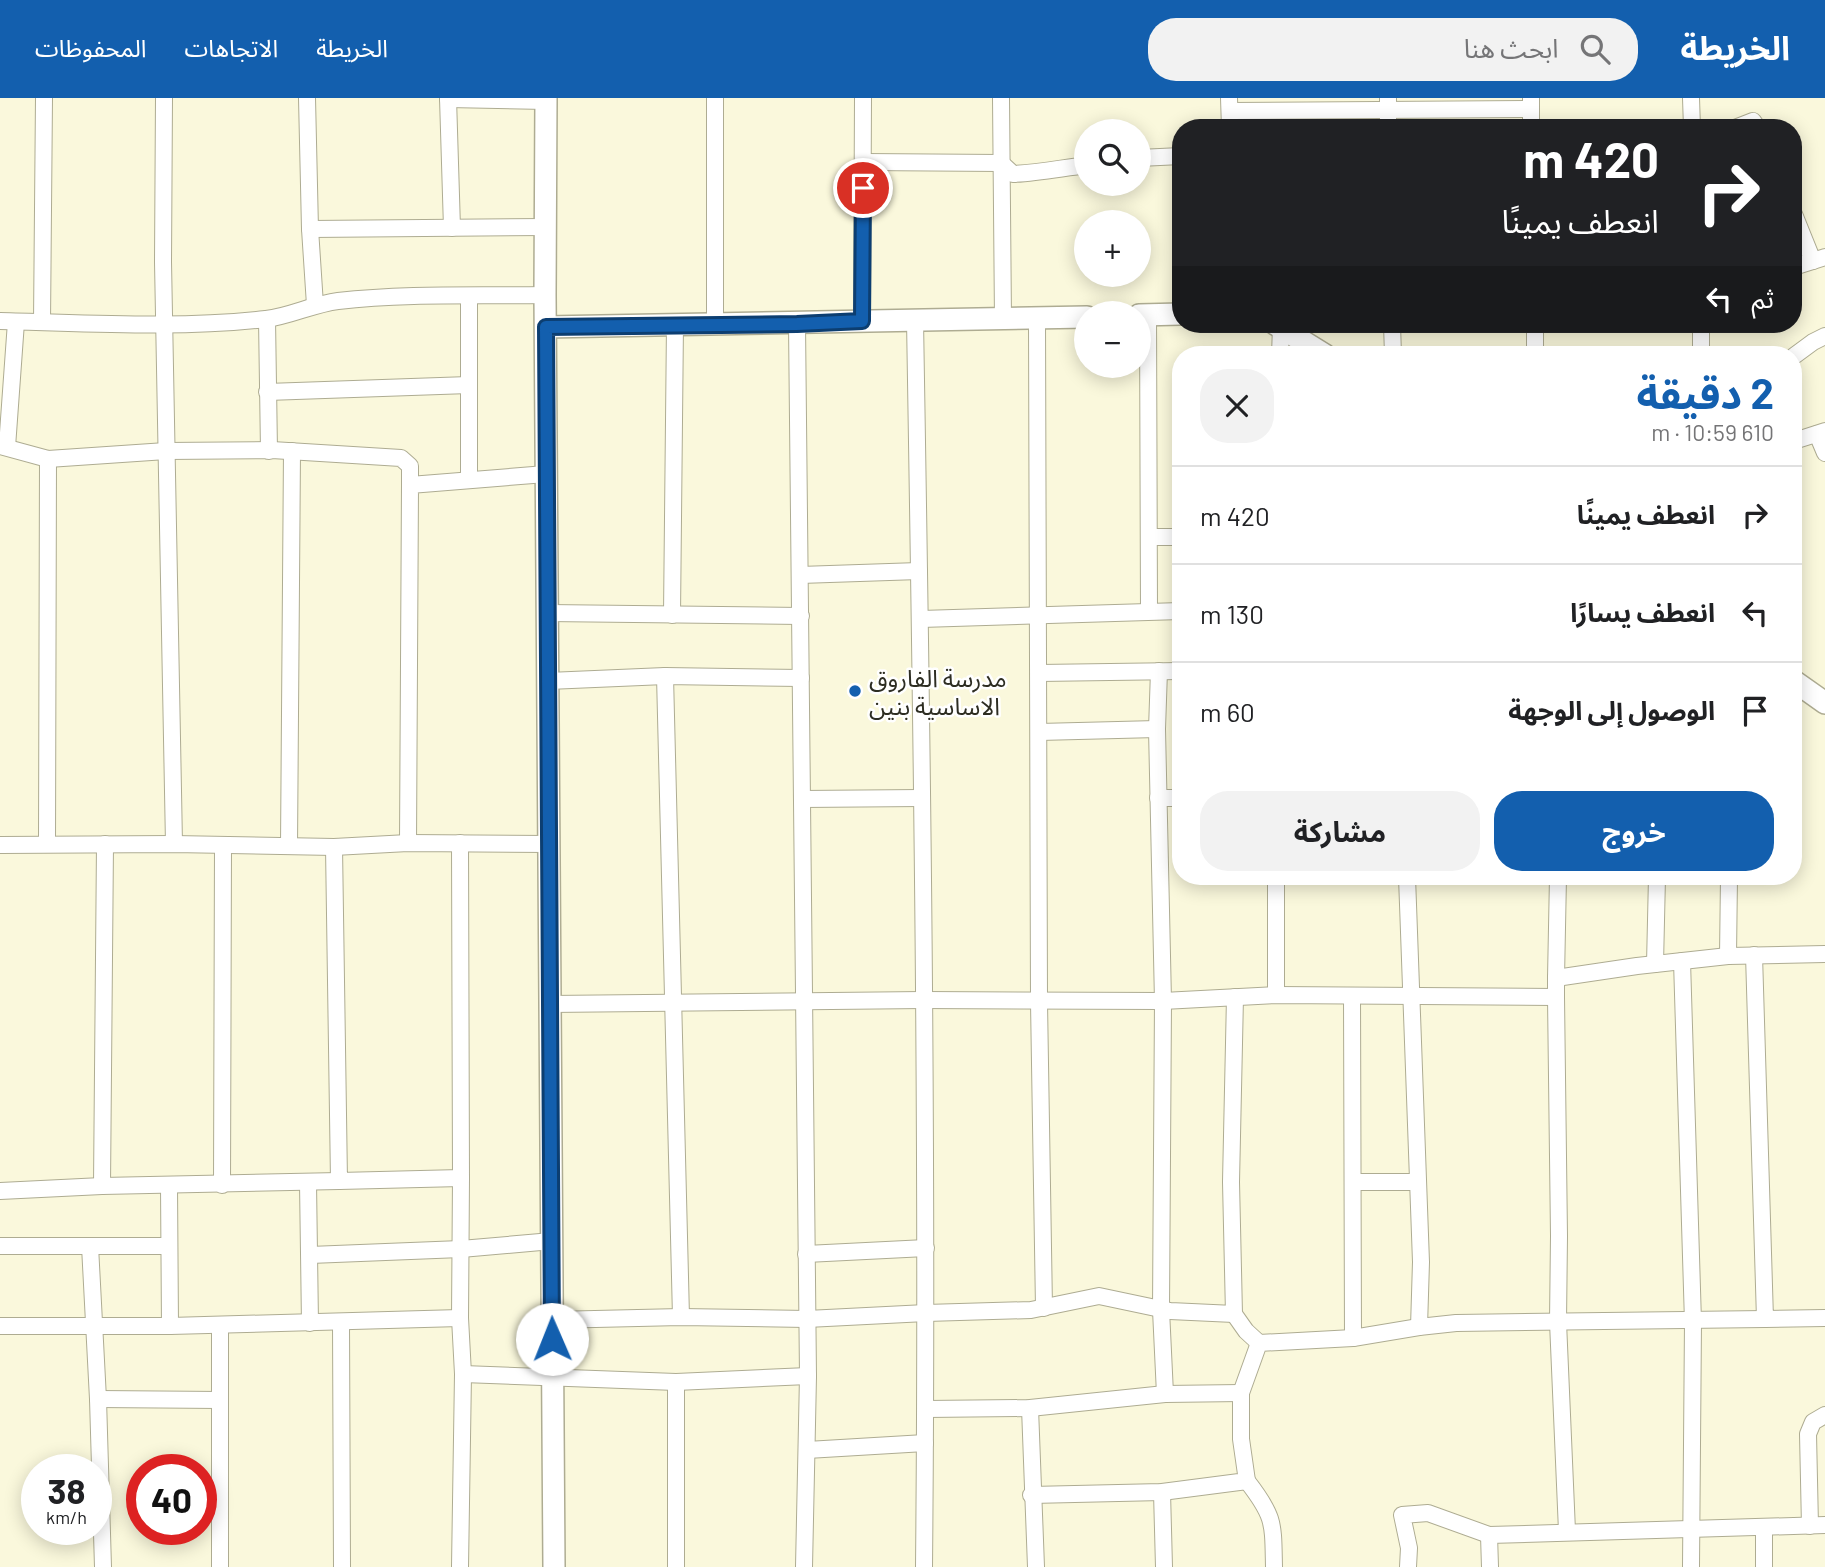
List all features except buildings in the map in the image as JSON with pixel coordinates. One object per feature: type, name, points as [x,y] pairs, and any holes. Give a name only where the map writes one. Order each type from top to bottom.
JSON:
[{"type":"street","points":[[42,322],[44,98]]},
{"type":"street","points":[[164,98],[164,325],[174,844]]},
{"type":"street","points":[[307,98],[315,305]]},
{"type":"street","points":[[715,98],[715,324]]},
{"type":"street","points":[[862,321],[863,98]]},
{"type":"street","points":[[1002,98],[1003,320]]},
{"type":"street","points":[[1691,98],[1692,119]]},
{"type":"street","points":[[452,228],[449,99],[546,99],[554,1567]]},
{"type":"street","points":[[1229,104],[1531,104]]},
{"type":"street","points":[[1151,157],[1172,156]]},
{"type":"street","points":[[863,162],[1001,163],[1013,174],[1074,166]]},
{"type":"street","points":[[310,229],[546,227]]},
{"type":"street","points":[[1802,228],[1819,259],[1802,264]]},
{"type":"street","points":[[408,843],[410,467],[401,458],[292,451],[166,451],[48,459],[4,447],[8,322],[164,325],[267,319],[315,305],[368,299],[545,295]]},
{"type":"street","points":[[468,480],[469,297]]},
{"type":"street","points":[[1151,315],[1172,314]]},
{"type":"street","points":[[546,327],[1074,318]]},
{"type":"street","points":[[267,319],[269,451]]},
{"type":"street","points":[[915,320],[921,620],[920,798],[926,1248],[924,1567]]},
{"type":"street","points":[[1037,320],[1039,1002],[1044,1308]]},
{"type":"street","points":[[672,615],[675,324]]},
{"type":"street","points":[[797,324],[808,1376],[804,1567]]},
{"type":"street","points":[[1291,333],[1311,346]]},
{"type":"street","points":[[1802,350],[1825,337]]},
{"type":"street","points":[[1146,378],[1149,611]]},
{"type":"street","points":[[267,392],[469,385]]},
{"type":"street","points":[[1802,438],[1821,432],[1825,453]]},
{"type":"street","points":[[289,846],[292,451]]},
{"type":"street","points":[[47,844],[48,459]]},
{"type":"street","points":[[410,485],[546,474]]},
{"type":"street","points":[[1150,537],[1172,537]]},
{"type":"street","points":[[800,575],[919,572]]},
{"type":"street","points":[[921,620],[1172,611]]},
{"type":"street","points":[[547,613],[801,617]]},
{"type":"street","points":[[1159,671],[1157,729],[1163,1001],[1161,1310],[1165,1394]]},
{"type":"street","points":[[1039,673],[1172,671]]},
{"type":"street","points":[[548,681],[665,676],[801,678]]},
{"type":"street","points":[[665,676],[681,1317]]},
{"type":"street","points":[[1802,686],[1825,702]]},
{"type":"street","points":[[1039,732],[1157,729]]},
{"type":"street","points":[[802,799],[920,798]]},
{"type":"street","points":[[1158,798],[1172,798]]},
{"type":"street","points":[[0,845],[334,847],[408,843],[550,844]]},
{"type":"street","points":[[460,843],[460,1318],[463,1374],[460,1567]]},
{"type":"street","points":[[102,1186],[105,844]]},
{"type":"street","points":[[222,1185],[223,846]]},
{"type":"street","points":[[334,847],[339,1181]]},
{"type":"street","points":[[1276,885],[1276,995]]},
{"type":"street","points":[[1407,885],[1421,1262],[1419,1327]]},
{"type":"street","points":[[1558,885],[1558,1322],[1567,1531]]},
{"type":"street","points":[[1656,964],[1657,885]]},
{"type":"street","points":[[1728,957],[1729,885]]},
{"type":"street","points":[[1556,978],[1682,961],[1754,955],[1825,954]]},
{"type":"street","points":[[1754,955],[1765,1320]]},
{"type":"street","points":[[1682,961],[1693,1322],[1691,1567]]},
{"type":"street","points":[[550,1004],[805,1000],[1163,1001],[1276,995],[1556,997]]},
{"type":"street","points":[[1352,996],[1353,1338]]},
{"type":"street","points":[[1235,997],[1231,1182],[1234,1314],[1259,1343],[1353,1338],[1456,1323],[1693,1322],[1825,1318]]},
{"type":"street","points":[[0,1191],[102,1186],[461,1178]]},
{"type":"street","points":[[1353,1182],[1417,1182]]},
{"type":"street","points":[[308,1183],[310,1322]]},
{"type":"street","points":[[169,1186],[170,1326]]},
{"type":"street","points":[[310,1255],[461,1249],[552,1241]]},
{"type":"street","points":[[90,1246],[103,1567]]},
{"type":"street","points":[[0,1247],[169,1246]]},
{"type":"street","points":[[806,1254],[926,1248]]},
{"type":"street","points":[[552,1320],[681,1317],[807,1319],[926,1312],[1031,1310],[1099,1296],[1161,1310],[1234,1314]]},
{"type":"street","points":[[0,1326],[170,1326],[460,1318]]},
{"type":"street","points":[[341,1322],[342,1567]]},
{"type":"street","points":[[220,1325],[220,1567]]},
{"type":"street","points":[[1259,1343],[1241,1393],[1241,1439],[1247,1481],[1266,1506],[1271,1518],[1274,1567]]},
{"type":"street","points":[[463,1374],[676,1382],[808,1376]]},
{"type":"street","points":[[676,1382],[676,1567]]},
{"type":"street","points":[[926,1409],[1030,1408],[1165,1394],[1241,1393]]},
{"type":"street","points":[[98,1399],[220,1400]]},
{"type":"street","points":[[1030,1408],[1031,1495],[1036,1567]]},
{"type":"street","points":[[1408,1567],[1409,1548],[1402,1515],[1428,1513],[1489,1535],[1817,1526],[1808,1434],[1813,1422],[1825,1415]]},
{"type":"street","points":[[807,1450],[925,1443]]},
{"type":"street","points":[[1031,1495],[1162,1492],[1247,1481]]},
{"type":"street","points":[[1162,1492],[1164,1567]]},
{"type":"street","points":[[1764,1528],[1764,1567]]},
{"type":"street","points":[[1489,1535],[1490,1567]]},
{"type":"place","name":"مدرسة الفاروق الاساسية بنين","points":[[855,691]]},
{"type":"route","points":[[552,1339],[546,327],[862,321],[863,188]]}]
